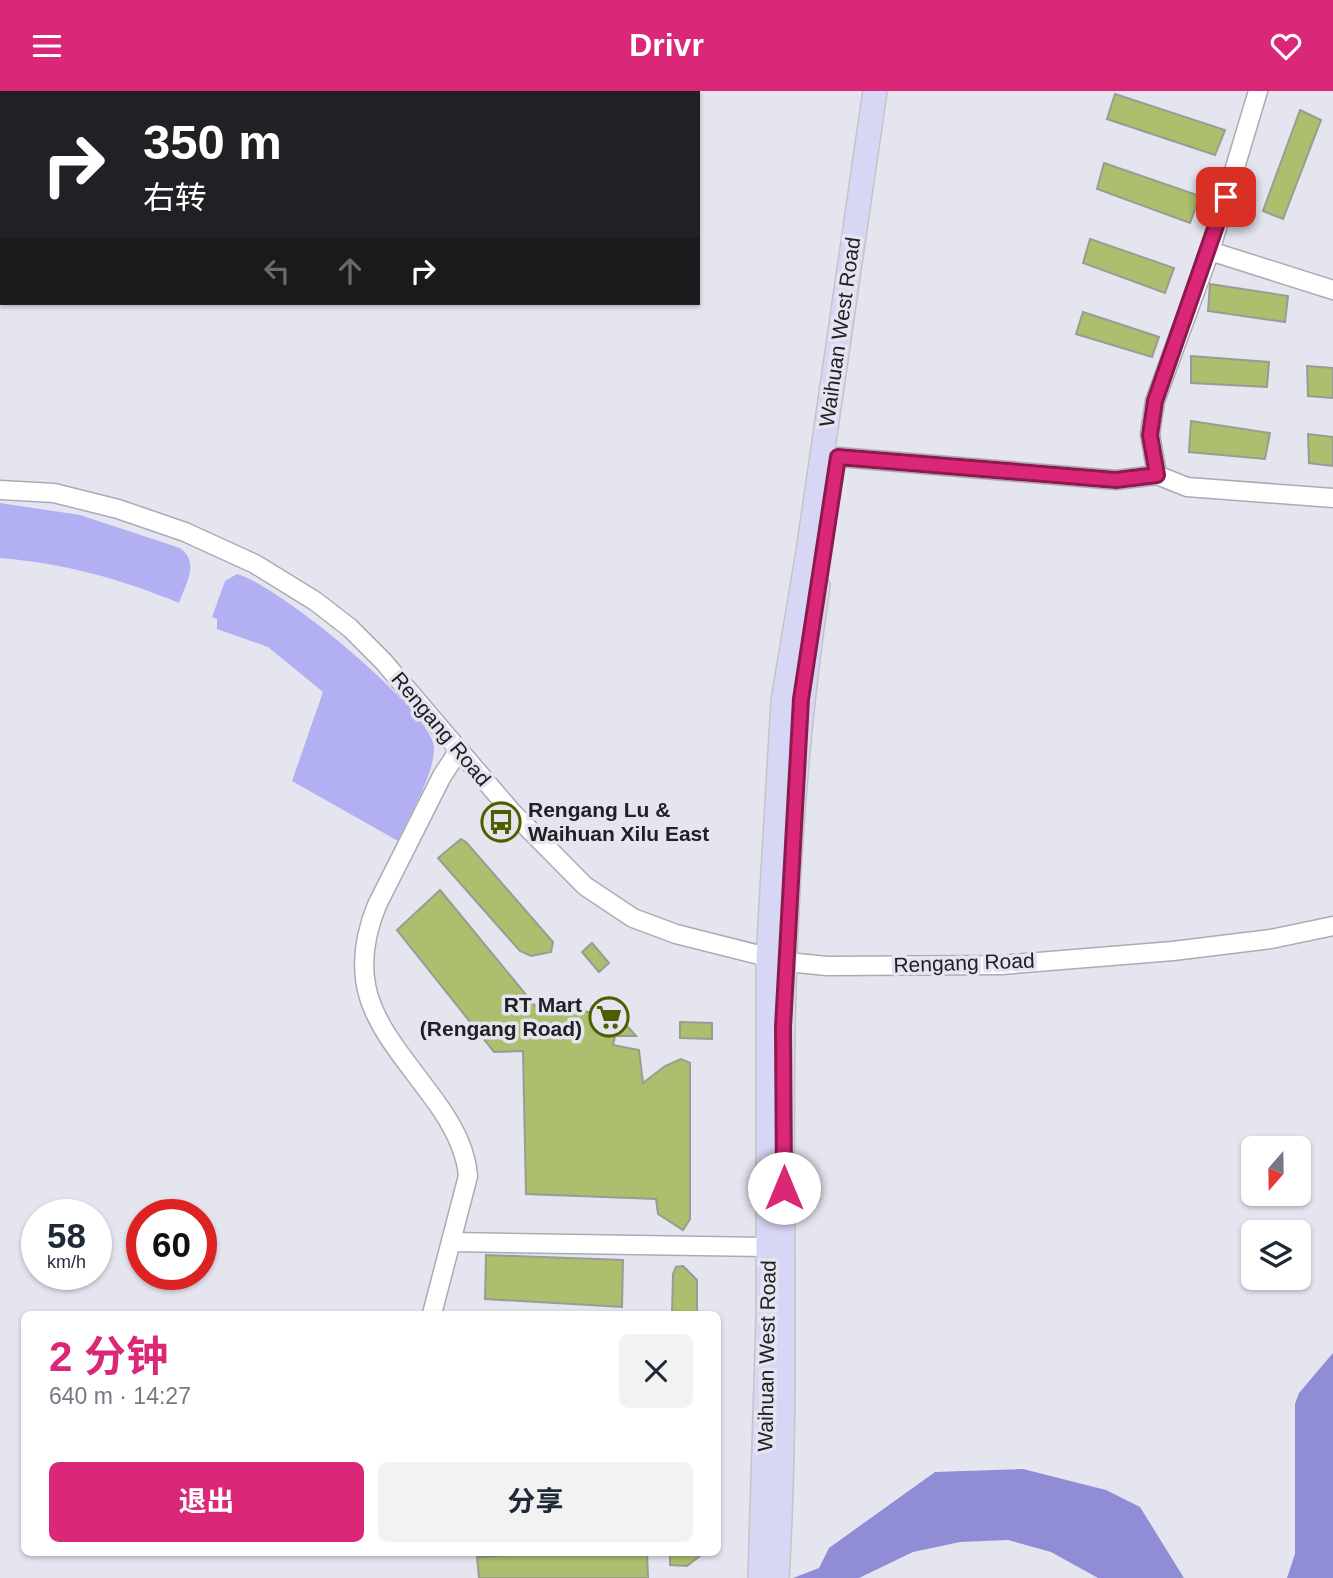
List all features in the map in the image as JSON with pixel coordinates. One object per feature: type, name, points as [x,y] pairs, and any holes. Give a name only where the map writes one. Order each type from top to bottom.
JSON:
[{"type":"main road","name":"Waihuan West Road","points":[[769,1573],[768,1247],[783,701],[808,552],[875,91]]},
{"type":"main road","name":"Waihuan West Road","points":[[769,1573],[785,1322],[783,1027],[777,961],[801,699],[890,91]]},
{"type":"street","points":[[1157,475],[1150,435],[1155,401],[1210,251],[1258,91]]},
{"type":"street","points":[[1210,251],[1333,290]]},
{"type":"street","points":[[838,457],[1116,480],[1157,475],[1187,487],[1333,498]]},
{"type":"street","name":"Rengang Road","points":[[0,490],[54,493],[118,509],[185,532],[255,563],[350,628],[383,661],[519,820],[585,886],[634,918],[676,934],[777,961],[827,966],[1001,965],[1173,951],[1271,939],[1333,926]]},
{"type":"street","points":[[433,1311],[468,1176],[467,1159],[450,1124],[380,1025],[370,1005],[363,960],[367,932],[377,905],[442,776],[460,750]]},
{"type":"street","points":[[451,1242],[768,1247]]},
{"type":"shaded area","points":[[0,503],[80,515],[180,548],[189,560],[190,574],[179,603],[91,573],[0,558]]},
{"type":"shaded area","points":[[237,574],[257,583],[314,621],[376,674],[423,724],[433,742],[432,764],[398,841],[292,781],[323,692],[268,647],[217,629],[217,619],[212,617],[225,581]]},
{"type":"shaded area","points":[[1333,1353],[1333,1578],[1287,1578],[1295,1554],[1295,1404],[1299,1393]]},
{"type":"shaded area","points":[[1023,1469],[1106,1490],[1140,1507],[1184,1578],[1098,1578],[1051,1552],[1008,1540],[960,1542],[913,1552],[859,1578],[793,1578],[819,1568],[829,1548],[935,1472]]},
{"type":"building","points":[[1115,94],[1225,130],[1215,155],[1107,119]]},
{"type":"building","points":[[1300,110],[1321,120],[1283,219],[1263,211]]},
{"type":"building","points":[[1104,163],[1200,196],[1190,223],[1097,189]]},
{"type":"building","points":[[1090,239],[1174,268],[1165,293],[1083,263]]},
{"type":"building","points":[[1210,284],[1288,296],[1285,322],[1208,311]]},
{"type":"building","points":[[1083,312],[1159,337],[1152,357],[1076,334]]},
{"type":"building","points":[[1191,356],[1269,362],[1267,387],[1191,383]]},
{"type":"building","points":[[1307,366],[1333,368],[1333,398],[1308,396]]},
{"type":"building","points":[[1191,421],[1270,433],[1265,459],[1189,452]]},
{"type":"building","points":[[1308,434],[1333,437],[1333,466],[1309,463]]},
{"type":"building","points":[[461,839],[553,942],[551,952],[531,956],[520,951],[438,858]]},
{"type":"building","points":[[440,890],[541,1013],[577,1011],[603,1013],[620,1018],[636,1036],[615,1036],[613,1045],[639,1050],[643,1083],[665,1066],[681,1059],[690,1063],[690,1219],[683,1230],[658,1214],[656,1199],[526,1194],[523,1051],[494,1052],[397,930]]},
{"type":"building","points":[[592,943],[609,963],[599,972],[582,952]]},
{"type":"building","points":[[680,1022],[712,1023],[712,1039],[680,1038]]},
{"type":"building","points":[[486,1255],[623,1260],[622,1307],[485,1299]]},
{"type":"building","points":[[683,1266],[697,1280],[697,1311],[672,1311],[673,1274],[676,1267]]},
{"type":"building","points":[[647,1556],[648,1578],[479,1578],[477,1557]]},
{"type":"building","points":[[670,1556],[700,1556],[687,1566],[670,1565]]},
{"type":"place","name":"Rengang Lu & Waihuan Xilu East","points":[[501,822]]},
{"type":"place","name":"RT Mart (Rengang Road)","points":[[609,1017]]},
{"type":"route","points":[[784,1188],[783,1027],[801,699],[838,457],[1116,480],[1157,475],[1150,435],[1155,401],[1210,251],[1226,197]]}]
